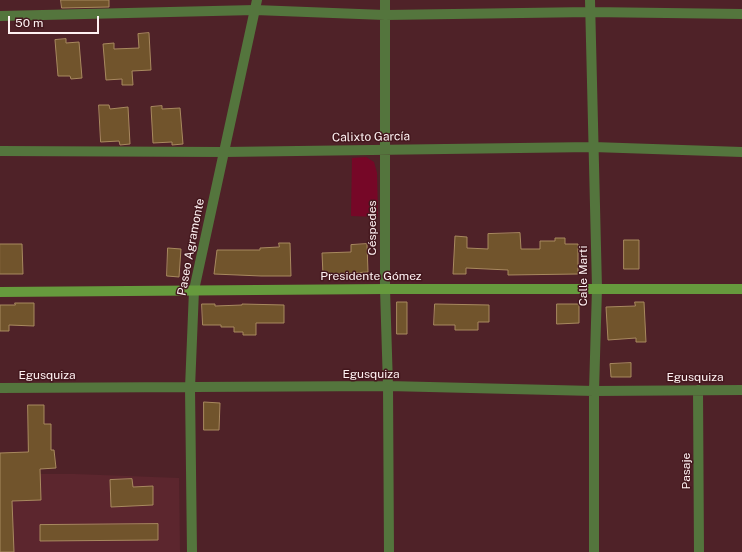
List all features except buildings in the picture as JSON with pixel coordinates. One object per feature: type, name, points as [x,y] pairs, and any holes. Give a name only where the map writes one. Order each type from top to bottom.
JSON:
[{"type":"main road","name":"Presidente Gómez","points":[[0,292],[742,288]]},
{"type":"street","name":"Paseo Agramonte","points":[[192,552],[190,388],[194,290],[257,0]]},
{"type":"street","name":"Céspedes","points":[[385,0],[385,289],[388,386],[389,552]]},
{"type":"street","name":"Calle Marti","points":[[590,0],[597,288],[594,391],[594,552]]},
{"type":"street","points":[[0,16],[255,10],[385,15],[590,12],[742,14]]},
{"type":"street","name":"Calixto García","points":[[0,151],[224,152],[593,148],[742,152]]},
{"type":"street","name":"Egusquiza","points":[[0,388],[388,386],[594,391],[742,390]]},
{"type":"street","name":"Pasaje","points":[[698,390],[699,552]]},
{"type":"shaded area","points":[[366,157],[374,162],[377,173],[378,217],[351,216],[352,158]]},
{"type":"shaded area","points":[[0,474],[75,474],[179,478],[180,552],[0,552]]}]
